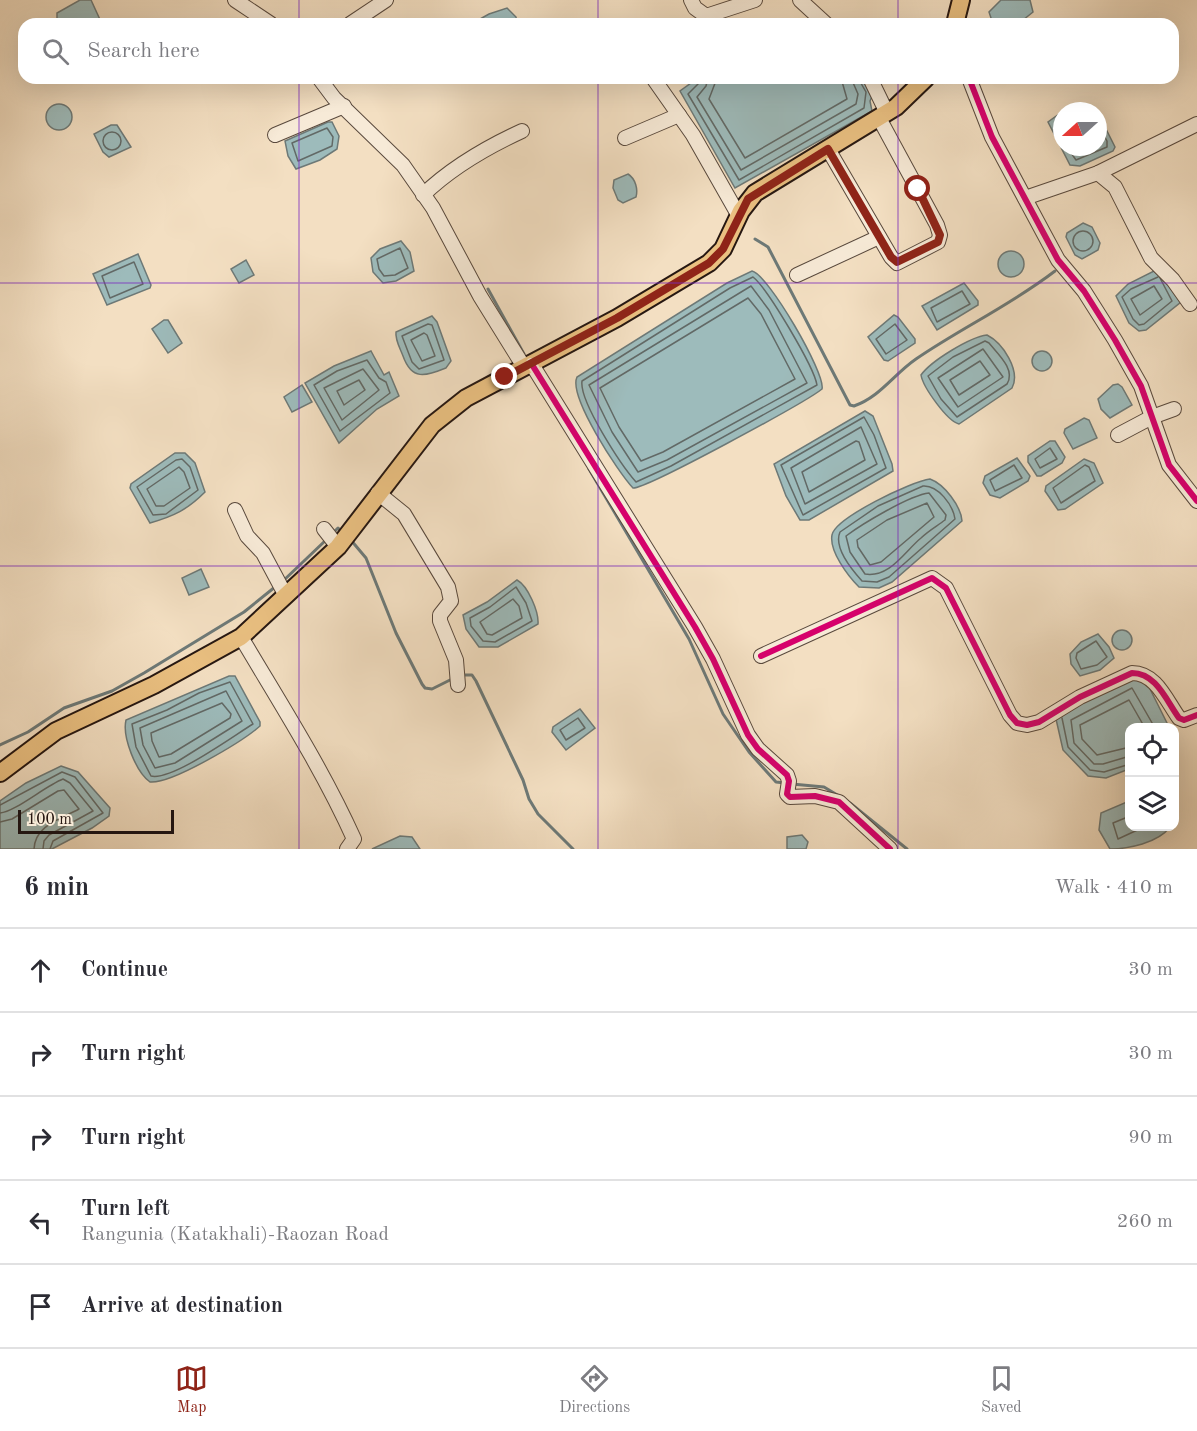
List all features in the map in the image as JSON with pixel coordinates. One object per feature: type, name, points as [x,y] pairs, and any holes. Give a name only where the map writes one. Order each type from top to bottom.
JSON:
[{"type":"main road","points":[[956,18],[961,0]]},
{"type":"main road","points":[[0,772],[56,731],[154,685],[241,637],[281,589],[333,539],[352,528],[425,433],[449,410],[617,318],[709,263],[723,249],[739,216],[755,193],[883,115],[919,84]]},
{"type":"street","points":[[235,0],[262,18]]},
{"type":"street","points":[[360,18],[386,0]]},
{"type":"street","points":[[691,0],[695,8],[706,16],[755,0]]},
{"type":"street","points":[[800,0],[820,18]]},
{"type":"street","points":[[324,84],[403,165],[423,195],[695,627],[714,659],[747,735],[758,749],[787,775],[790,797],[815,796],[839,802],[890,849]]},
{"type":"street","points":[[657,84],[679,115],[739,216]]},
{"type":"street","points":[[828,149],[891,257],[897,262],[938,242],[940,235],[883,115],[872,84]]},
{"type":"street","points":[[971,84],[993,137],[1058,260],[1084,291],[1115,340],[1141,386],[1169,465],[1197,501]]},
{"type":"street","points":[[275,135],[344,106]]},
{"type":"street","points":[[625,138],[679,115]]},
{"type":"street","points":[[1025,198],[1098,173],[1197,124]]},
{"type":"street","points":[[423,195],[452,170],[485,148],[522,131]]},
{"type":"street","points":[[1098,173],[1115,187],[1151,258],[1173,280],[1191,304]]},
{"type":"street","points":[[797,275],[879,237]]},
{"type":"street","points":[[1118,435],[1152,417],[1174,409]]},
{"type":"street","points":[[378,493],[404,514],[448,587],[451,601],[440,615],[440,621],[456,660],[458,678]]},
{"type":"street","points":[[235,510],[247,536],[263,553],[281,589]]},
{"type":"street","points":[[761,656],[932,578],[946,588],[1003,702],[1017,723],[1027,725],[1039,722],[1080,697],[1132,673],[1141,673],[1156,684],[1179,718],[1184,720],[1197,715]]},
{"type":"street","points":[[241,637],[316,762],[354,838],[347,849]]},
{"type":"water","points":[[80,0],[91,0],[99,18],[57,18],[57,13]]},
{"type":"water","points":[[1001,0],[1030,0],[1033,12],[1026,18],[991,18],[989,12]]},
{"type":"water","points":[[507,8],[516,18],[482,18]]},
{"type":"water","points":[[690,84],[867,84],[874,92],[870,101],[872,111],[735,188],[680,91]]},
{"type":"water","points":[[59,104],[68,108],[72,117],[68,126],[59,130],[50,126],[46,117],[50,108]]},
{"type":"water","points":[[1053,118],[1053,132],[1048,122]]},
{"type":"water","points":[[332,122],[339,136],[337,149],[320,160],[296,169],[288,156],[285,141]]},
{"type":"water","points":[[111,125],[117,125],[131,147],[109,157],[103,152],[94,134]]},
{"type":"water","points":[[1107,131],[1115,147],[1107,154]]},
{"type":"water","points":[[1065,156],[1102,156],[1080,166],[1070,165]]},
{"type":"water","points":[[628,174],[635,182],[637,194],[636,197],[623,203],[618,200],[613,188],[614,180]]},
{"type":"water","points":[[1083,223],[1092,227],[1100,243],[1098,250],[1082,259],[1075,255],[1066,237],[1067,233]]},
{"type":"water","points":[[401,241],[410,252],[414,271],[396,281],[383,283],[373,272],[371,258],[380,249]]},
{"type":"water","points":[[1011,251],[1020,255],[1024,264],[1020,273],[1011,277],[1002,273],[998,264],[1002,255]]},
{"type":"water","points":[[138,254],[151,285],[150,288],[107,305],[93,274]]},
{"type":"water","points":[[246,260],[254,275],[239,283],[231,269]]},
{"type":"water","points":[[1160,268],[1181,302],[1146,330],[1139,331],[1129,323],[1116,296],[1128,284]]},
{"type":"water","points":[[752,271],[760,276],[794,325],[815,365],[822,389],[726,444],[666,475],[633,488],[596,434],[580,400],[576,387],[577,377],[727,283]]},
{"type":"water","points":[[964,283],[978,301],[978,305],[937,330],[922,306]]},
{"type":"water","points":[[894,315],[915,339],[915,343],[888,361],[884,360],[868,337]]},
{"type":"water","points":[[432,316],[437,322],[451,361],[446,368],[432,373],[415,373],[407,364],[397,341],[396,332]]},
{"type":"water","points":[[164,320],[168,320],[182,343],[168,353],[152,329]]},
{"type":"water","points":[[987,335],[999,344],[1009,358],[1014,374],[1012,388],[959,424],[948,417],[936,403],[921,375],[951,350]]},
{"type":"water","points":[[371,351],[384,375],[389,372],[399,396],[377,409],[339,443],[305,383],[334,366]]},
{"type":"water","points":[[1042,351],[1049,354],[1052,361],[1049,368],[1042,371],[1035,368],[1032,361],[1035,354]]},
{"type":"water","points":[[1118,384],[1132,405],[1110,418],[1101,409],[1098,399],[1113,385]]},
{"type":"water","points":[[302,385],[312,402],[292,412],[284,397]]},
{"type":"water","points":[[865,411],[873,416],[893,471],[809,520],[800,520],[786,496],[774,464]]},
{"type":"water","points":[[1084,418],[1089,420],[1097,438],[1073,449],[1064,433],[1065,429]]},
{"type":"water","points":[[1050,441],[1055,441],[1065,457],[1062,463],[1041,476],[1037,476],[1028,462],[1028,456]]},
{"type":"water","points":[[175,453],[185,453],[195,463],[205,492],[180,512],[150,523],[130,488],[131,484]]},
{"type":"water","points":[[1017,458],[1030,476],[1028,481],[1000,498],[990,495],[983,483],[985,476]]},
{"type":"water","points":[[1084,459],[1094,463],[1103,483],[1065,509],[1058,510],[1045,491],[1046,486]]},
{"type":"water","points":[[930,479],[951,496],[959,509],[962,521],[892,582],[879,588],[859,587],[836,556],[832,535],[836,528],[875,501]]},
{"type":"water","points":[[201,569],[209,587],[189,595],[182,578]]},
{"type":"water","points":[[517,580],[532,600],[538,624],[498,647],[479,647],[466,629],[463,615],[487,602]]},
{"type":"water","points":[[1118,630],[1126,630],[1132,636],[1132,644],[1126,650],[1118,650],[1112,644],[1112,636]]},
{"type":"water","points":[[1098,634],[1109,647],[1114,658],[1100,670],[1080,676],[1071,664],[1070,654],[1081,642]]},
{"type":"water","points":[[1131,674],[1148,685],[1167,723],[1125,723],[1125,771],[1106,778],[1088,776],[1063,750],[1056,719]]},
{"type":"water","points":[[229,676],[235,676],[260,726],[224,751],[190,769],[160,781],[150,782],[131,754],[126,735],[126,720]]},
{"type":"water","points":[[580,709],[595,728],[566,750],[552,732],[553,727]]},
{"type":"water","points":[[61,766],[78,772],[110,808],[109,816],[92,828],[52,849],[0,849],[0,801],[26,783]]},
{"type":"water","points":[[1125,803],[1125,831],[1167,831],[1150,841],[1125,848],[1110,849],[1099,830],[1101,813]]},
{"type":"water","points":[[802,835],[808,842],[806,849],[787,849],[787,837]]},
{"type":"water","points":[[400,836],[412,837],[420,849],[372,849]]},
{"type":"waterway","points":[[755,239],[768,247],[850,405],[854,406],[872,397],[916,359],[1021,295],[1055,271]]},
{"type":"waterway","points":[[488,289],[524,354]]},
{"type":"waterway","points":[[589,469],[689,639],[723,714],[749,752],[776,782],[785,783]]},
{"type":"waterway","points":[[333,533],[338,528],[343,533]]},
{"type":"waterway","points":[[350,539],[366,558],[396,633],[422,684],[425,688],[432,689],[452,679]]},
{"type":"waterway","points":[[283,581],[326,540]]},
{"type":"waterway","points":[[0,745],[28,732],[64,708],[112,691],[144,673],[244,612],[275,587]]},
{"type":"waterway","points":[[461,675],[472,675],[476,681],[523,780],[529,799],[538,814],[573,849]]},
{"type":"waterway","points":[[792,784],[824,787],[839,796]]},
{"type":"waterway","points":[[850,803],[907,849]]},
{"type":"cycle path","points":[[971,84],[992,137],[1058,260],[1084,291],[1115,340],[1141,386],[1169,465],[1197,501]]},
{"type":"cycle path","points":[[531,363],[695,627],[713,659],[748,735],[758,749],[787,775],[789,781],[787,794],[790,797],[815,796],[839,802],[890,849]]},
{"type":"cycle path","points":[[761,656],[932,578],[946,588],[1010,715],[1017,723],[1027,725],[1039,722],[1080,697],[1132,673],[1140,674],[1154,682],[1179,718],[1184,720],[1197,715]]},
{"type":"route","points":[[505,377],[617,318],[709,263],[723,249],[731,236],[748,199],[828,149],[891,257],[897,262],[938,242],[940,235],[937,225],[918,189]]}]
